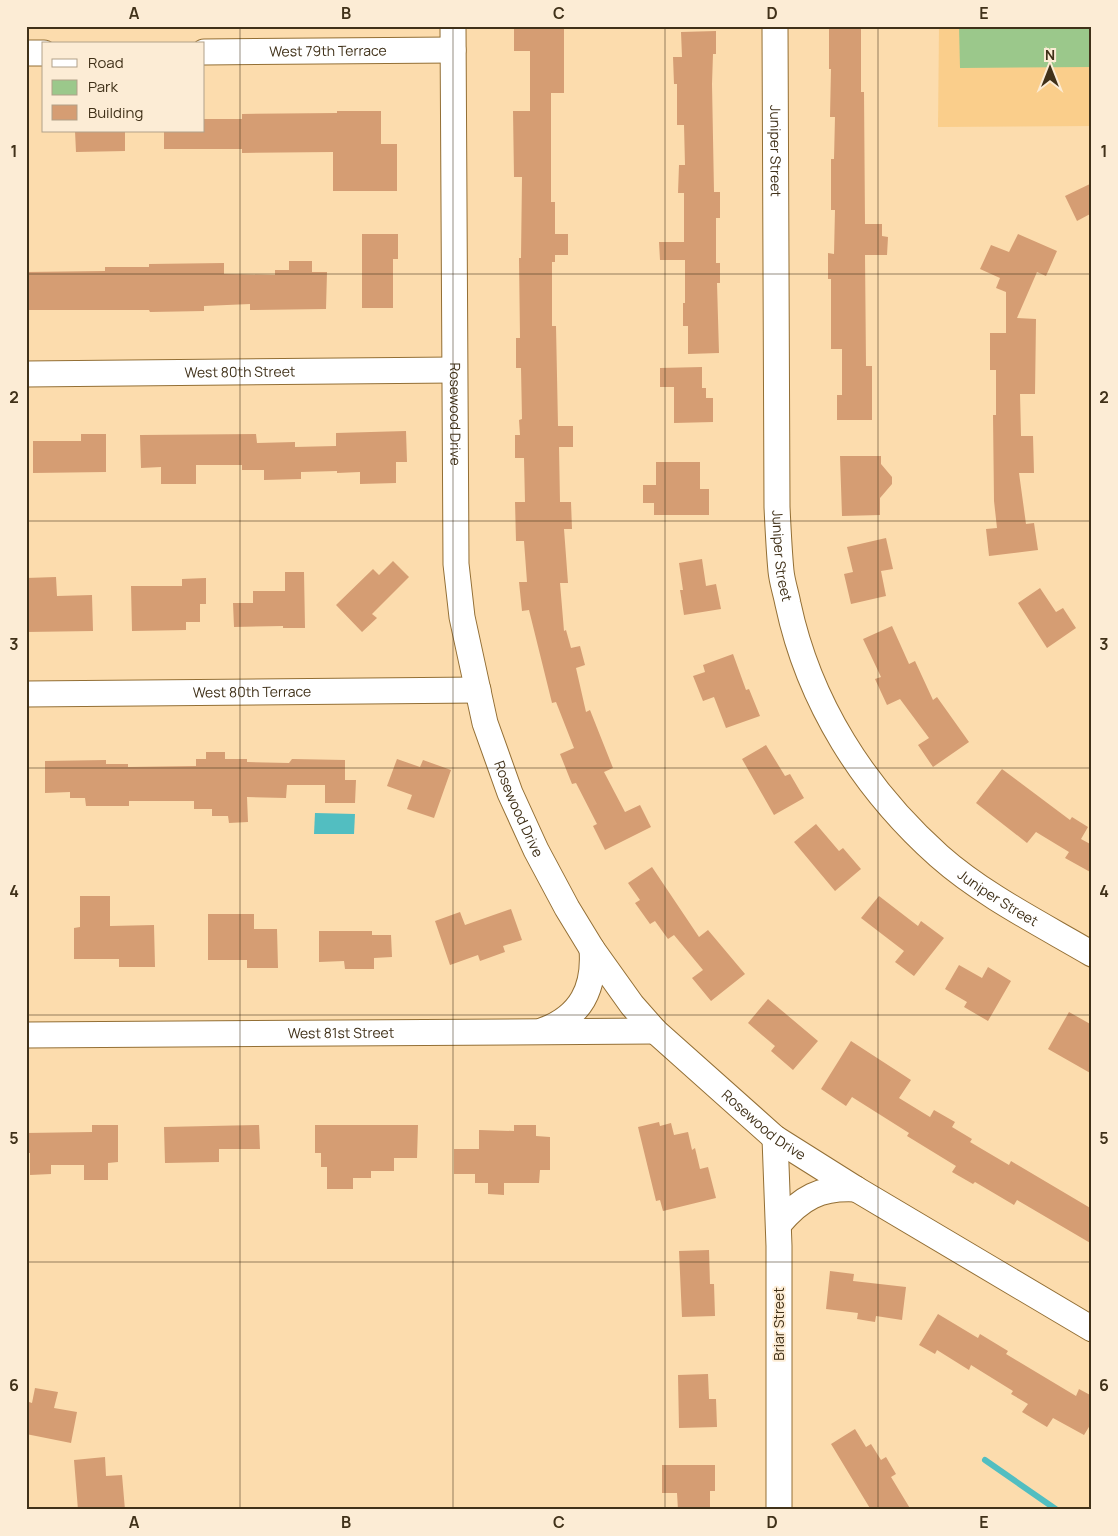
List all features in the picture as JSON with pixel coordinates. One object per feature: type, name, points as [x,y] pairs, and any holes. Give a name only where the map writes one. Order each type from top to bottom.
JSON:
[{"type":"street","name":"Juniper Street","points":[[775,26],[777,507],[781,572],[794,630],[807,671],[830,720],[857,765],[895,812],[940,857],[988,892],[1092,954]]},
{"type":"street","name":"West 79th Terrace","points":[[205,52],[453,38]]},
{"type":"street","name":"Rosewood Drive","points":[[453,38],[456,564],[462,617],[485,722],[510,793],[551,880],[607,972],[654,1031],[775,1138],[856,1189],[1092,1329]]},
{"type":"street","points":[[26,53],[42,53]]},
{"type":"street","name":"West 80th Street","points":[[26,374],[454,370]]},
{"type":"street","name":"West 80th Terrace","points":[[26,694],[478,690]]},
{"type":"street","points":[[542,1031],[559,1024],[570,1016],[579,1005],[591,978],[593,965],[592,949]]},
{"type":"street","name":"West 81st Street","points":[[26,1035],[654,1031]]},
{"type":"street","name":"Briar Street","points":[[775,1138],[779,1224],[779,1510]]},
{"type":"street","points":[[779,1224],[792,1208],[817,1194],[837,1188],[856,1189]]},
{"type":"shaded area","points":[[939,26],[1092,26],[1092,126],[938,127]]},
{"type":"green space","points":[[959,26],[1092,26],[1092,67],[960,68]]},
{"type":"water","points":[[315,813],[355,814],[354,834],[314,834]]},
{"type":"building","points":[[514,26],[564,26],[564,93],[551,93],[551,202],[555,202],[555,234],[568,234],[568,255],[555,255],[555,262],[552,262],[552,326],[556,326],[558,426],[573,426],[573,447],[559,447],[560,502],[571,502],[572,529],[564,529],[568,583],[560,583],[564,631],[566,630],[571,648],[580,646],[585,665],[576,668],[586,712],[590,710],[613,768],[604,772],[625,812],[640,805],[651,827],[605,850],[593,826],[597,824],[576,783],[572,784],[560,754],[574,748],[556,702],[552,703],[529,610],[522,611],[519,582],[527,582],[524,541],[516,541],[515,502],[525,502],[524,458],[515,458],[515,435],[520,435],[519,420],[522,419],[521,368],[516,368],[516,338],[520,338],[519,258],[521,258],[522,177],[514,177],[513,111],[530,111],[530,51],[514,51]]},
{"type":"building","points":[[829,26],[861,26],[861,92],[864,92],[865,224],[882,224],[882,236],[888,237],[887,255],[865,255],[866,366],[872,366],[872,420],[837,420],[837,395],[842,395],[842,349],[831,349],[831,279],[828,279],[828,253],[834,254],[835,210],[831,210],[831,159],[834,159],[835,117],[830,117],[831,69],[829,69]]},
{"type":"building","points":[[716,31],[716,54],[713,54],[712,84],[714,192],[720,192],[720,218],[716,218],[716,263],[720,263],[720,283],[717,283],[719,353],[688,354],[688,326],[683,326],[685,260],[660,260],[659,242],[684,242],[684,193],[678,193],[679,165],[685,165],[684,125],[677,125],[677,84],[674,84],[673,57],[682,57],[681,32]]},
{"type":"building","points":[[337,111],[381,111],[381,144],[397,144],[397,191],[333,191],[333,152],[242,153],[242,149],[164,149],[164,132],[205,132],[205,119],[242,119],[242,114],[337,113]]},
{"type":"building","points":[[75,132],[125,132],[125,151],[76,152]]},
{"type":"building","points":[[1092,183],[1092,213],[1077,221],[1065,196]]},
{"type":"building","points":[[362,234],[398,234],[398,259],[393,259],[393,308],[362,308]]},
{"type":"building","points":[[1018,234],[1057,251],[1046,276],[1037,272],[1017,318],[1036,319],[1035,394],[1020,394],[1021,436],[1033,436],[1034,473],[1019,473],[1026,524],[1034,523],[1038,550],[989,556],[986,529],[997,528],[994,501],[993,415],[996,415],[996,370],[990,370],[990,333],[1006,333],[1006,292],[996,288],[1000,278],[980,269],[991,245],[1009,252]]},
{"type":"building","points":[[289,261],[312,261],[312,272],[327,272],[326,309],[250,310],[250,304],[204,306],[204,311],[26,310],[26,272],[105,271],[105,267],[149,267],[149,264],[224,263],[224,274],[275,275],[275,270],[289,270]]},
{"type":"building","points":[[702,367],[702,388],[706,388],[706,398],[713,398],[713,422],[674,423],[674,387],[660,387],[660,368]]},
{"type":"building","points":[[406,431],[407,462],[396,462],[396,483],[360,484],[360,472],[337,473],[337,471],[301,472],[301,479],[264,480],[264,470],[242,470],[242,465],[196,465],[196,484],[161,484],[161,467],[141,468],[140,435],[256,434],[257,443],[295,442],[295,447],[336,446],[336,433]]},
{"type":"building","points":[[81,434],[106,434],[106,472],[33,473],[33,441],[81,441]]},
{"type":"building","points":[[840,456],[881,456],[881,464],[892,477],[892,484],[880,498],[880,515],[842,516]]},
{"type":"building","points":[[656,462],[700,462],[700,489],[709,489],[709,515],[654,515],[654,503],[643,503],[643,485],[656,485]]},
{"type":"building","points":[[886,538],[893,569],[881,571],[886,596],[851,604],[844,574],[853,572],[847,547]]},
{"type":"building","points":[[702,559],[706,586],[716,584],[721,609],[684,615],[680,590],[683,590],[679,563]]},
{"type":"building","points":[[393,561],[409,577],[372,614],[377,618],[362,632],[336,605],[373,569],[379,575]]},
{"type":"building","points":[[285,572],[304,572],[305,628],[283,628],[283,626],[234,627],[233,603],[253,603],[253,591],[285,591]]},
{"type":"building","points":[[56,577],[57,596],[92,595],[93,631],[26,632],[26,578]]},
{"type":"building","points":[[206,578],[206,604],[200,604],[200,622],[186,622],[186,630],[132,631],[131,586],[182,586],[182,579]]},
{"type":"building","points":[[1040,588],[1056,612],[1063,608],[1076,628],[1047,648],[1018,603]]},
{"type":"building","points":[[892,626],[909,664],[915,661],[933,700],[937,697],[969,742],[933,767],[918,745],[929,738],[900,699],[887,705],[875,679],[881,677],[863,639]]},
{"type":"building","points":[[733,654],[746,690],[749,689],[760,716],[726,728],[714,697],[703,701],[693,676],[705,672],[703,665]]},
{"type":"building","points":[[766,745],[785,776],[790,774],[804,798],[774,815],[742,759]]},
{"type":"building","points":[[206,752],[225,752],[225,759],[247,759],[247,762],[289,763],[292,759],[345,760],[345,780],[356,780],[355,803],[325,803],[325,785],[287,785],[286,798],[247,797],[248,822],[229,823],[228,816],[212,816],[212,809],[194,809],[194,801],[129,801],[129,806],[86,806],[85,798],[70,798],[70,792],[45,793],[45,761],[106,760],[106,764],[128,764],[128,767],[196,766],[196,759],[206,759]]},
{"type":"building","points":[[397,759],[420,767],[423,760],[451,770],[434,818],[407,809],[412,795],[387,786]]},
{"type":"building","points":[[1002,769],[1070,820],[1072,817],[1088,827],[1081,839],[1092,845],[1092,873],[1065,858],[1069,852],[1036,832],[1027,843],[976,803]]},
{"type":"building","points":[[816,824],[839,851],[843,848],[861,869],[835,891],[794,842]]},
{"type":"building","points":[[652,867],[699,937],[708,930],[745,974],[711,1001],[692,978],[703,970],[674,935],[668,939],[655,921],[650,924],[635,903],[640,900],[628,883]]},
{"type":"building","points":[[80,896],[110,896],[110,926],[154,925],[155,967],[119,967],[119,959],[74,959],[74,928],[80,927]]},
{"type":"building","points":[[879,896],[918,926],[921,921],[944,938],[914,976],[895,962],[904,951],[861,918]]},
{"type":"building","points":[[511,909],[522,940],[503,946],[505,952],[480,961],[478,955],[450,965],[435,921],[460,912],[465,925]]},
{"type":"building","points":[[208,914],[254,914],[254,929],[277,929],[278,968],[247,968],[247,960],[208,960]]},
{"type":"building","points":[[319,931],[372,931],[372,935],[391,935],[392,957],[374,958],[374,969],[345,969],[344,961],[319,962]]},
{"type":"building","points":[[959,965],[982,978],[988,967],[1011,981],[988,1021],[964,1007],[967,1002],[945,989]]},
{"type":"building","points":[[768,999],[818,1041],[793,1070],[771,1051],[775,1046],[748,1023]]},
{"type":"building","points":[[1069,1012],[1092,1025],[1092,1074],[1048,1049]]},
{"type":"building","points":[[851,1041],[911,1080],[899,1098],[930,1117],[934,1110],[955,1122],[952,1127],[972,1139],[970,1142],[1009,1165],[1011,1161],[1092,1209],[1092,1244],[1017,1200],[1014,1205],[975,1182],[973,1184],[952,1172],[956,1166],[907,1136],[909,1133],[852,1097],[846,1106],[821,1089]]},
{"type":"building","points":[[659,1122],[660,1126],[671,1123],[674,1135],[688,1132],[692,1150],[695,1148],[700,1169],[708,1167],[716,1198],[663,1211],[660,1200],[656,1201],[638,1127]]},
{"type":"building","points":[[92,1125],[118,1125],[118,1162],[108,1163],[108,1180],[84,1180],[84,1165],[51,1165],[51,1174],[30,1175],[30,1153],[26,1153],[26,1133],[92,1132]]},
{"type":"building","points":[[259,1125],[260,1149],[219,1149],[219,1162],[165,1163],[164,1127]]},
{"type":"building","points":[[315,1125],[418,1125],[417,1158],[394,1158],[394,1171],[371,1171],[371,1178],[353,1178],[353,1189],[327,1189],[327,1167],[321,1167],[321,1153],[315,1153]]},
{"type":"building","points":[[514,1125],[536,1125],[536,1136],[550,1137],[550,1170],[540,1170],[539,1183],[504,1183],[504,1195],[488,1194],[488,1183],[475,1183],[475,1174],[454,1174],[454,1149],[479,1149],[479,1130],[514,1131]]},
{"type":"building","points":[[709,1250],[710,1284],[714,1284],[715,1316],[682,1317],[679,1251]]},
{"type":"building","points":[[830,1271],[854,1274],[853,1281],[906,1287],[902,1320],[876,1316],[875,1322],[857,1319],[858,1313],[826,1309]]},
{"type":"building","points":[[938,1314],[978,1338],[980,1334],[1008,1351],[1006,1354],[1076,1396],[1079,1389],[1092,1396],[1092,1422],[1084,1435],[1053,1418],[1047,1427],[1022,1412],[1028,1404],[1011,1394],[1013,1391],[971,1365],[969,1370],[937,1350],[935,1354],[919,1345]]},
{"type":"building","points":[[708,1374],[709,1399],[716,1399],[717,1427],[679,1428],[678,1375]]},
{"type":"building","points":[[35,1388],[58,1392],[54,1408],[77,1412],[71,1443],[26,1434],[26,1401],[32,1403]]},
{"type":"building","points":[[855,1429],[866,1447],[871,1444],[881,1460],[886,1457],[896,1474],[891,1477],[911,1510],[871,1510],[831,1444]]},
{"type":"building","points":[[105,1457],[106,1476],[122,1475],[125,1510],[78,1510],[74,1460]]},
{"type":"building","points":[[662,1465],[715,1465],[715,1491],[710,1491],[710,1510],[678,1510],[677,1493],[662,1493]]},
{"type":"waterway","points":[[985,1460],[1057,1510]]}]
